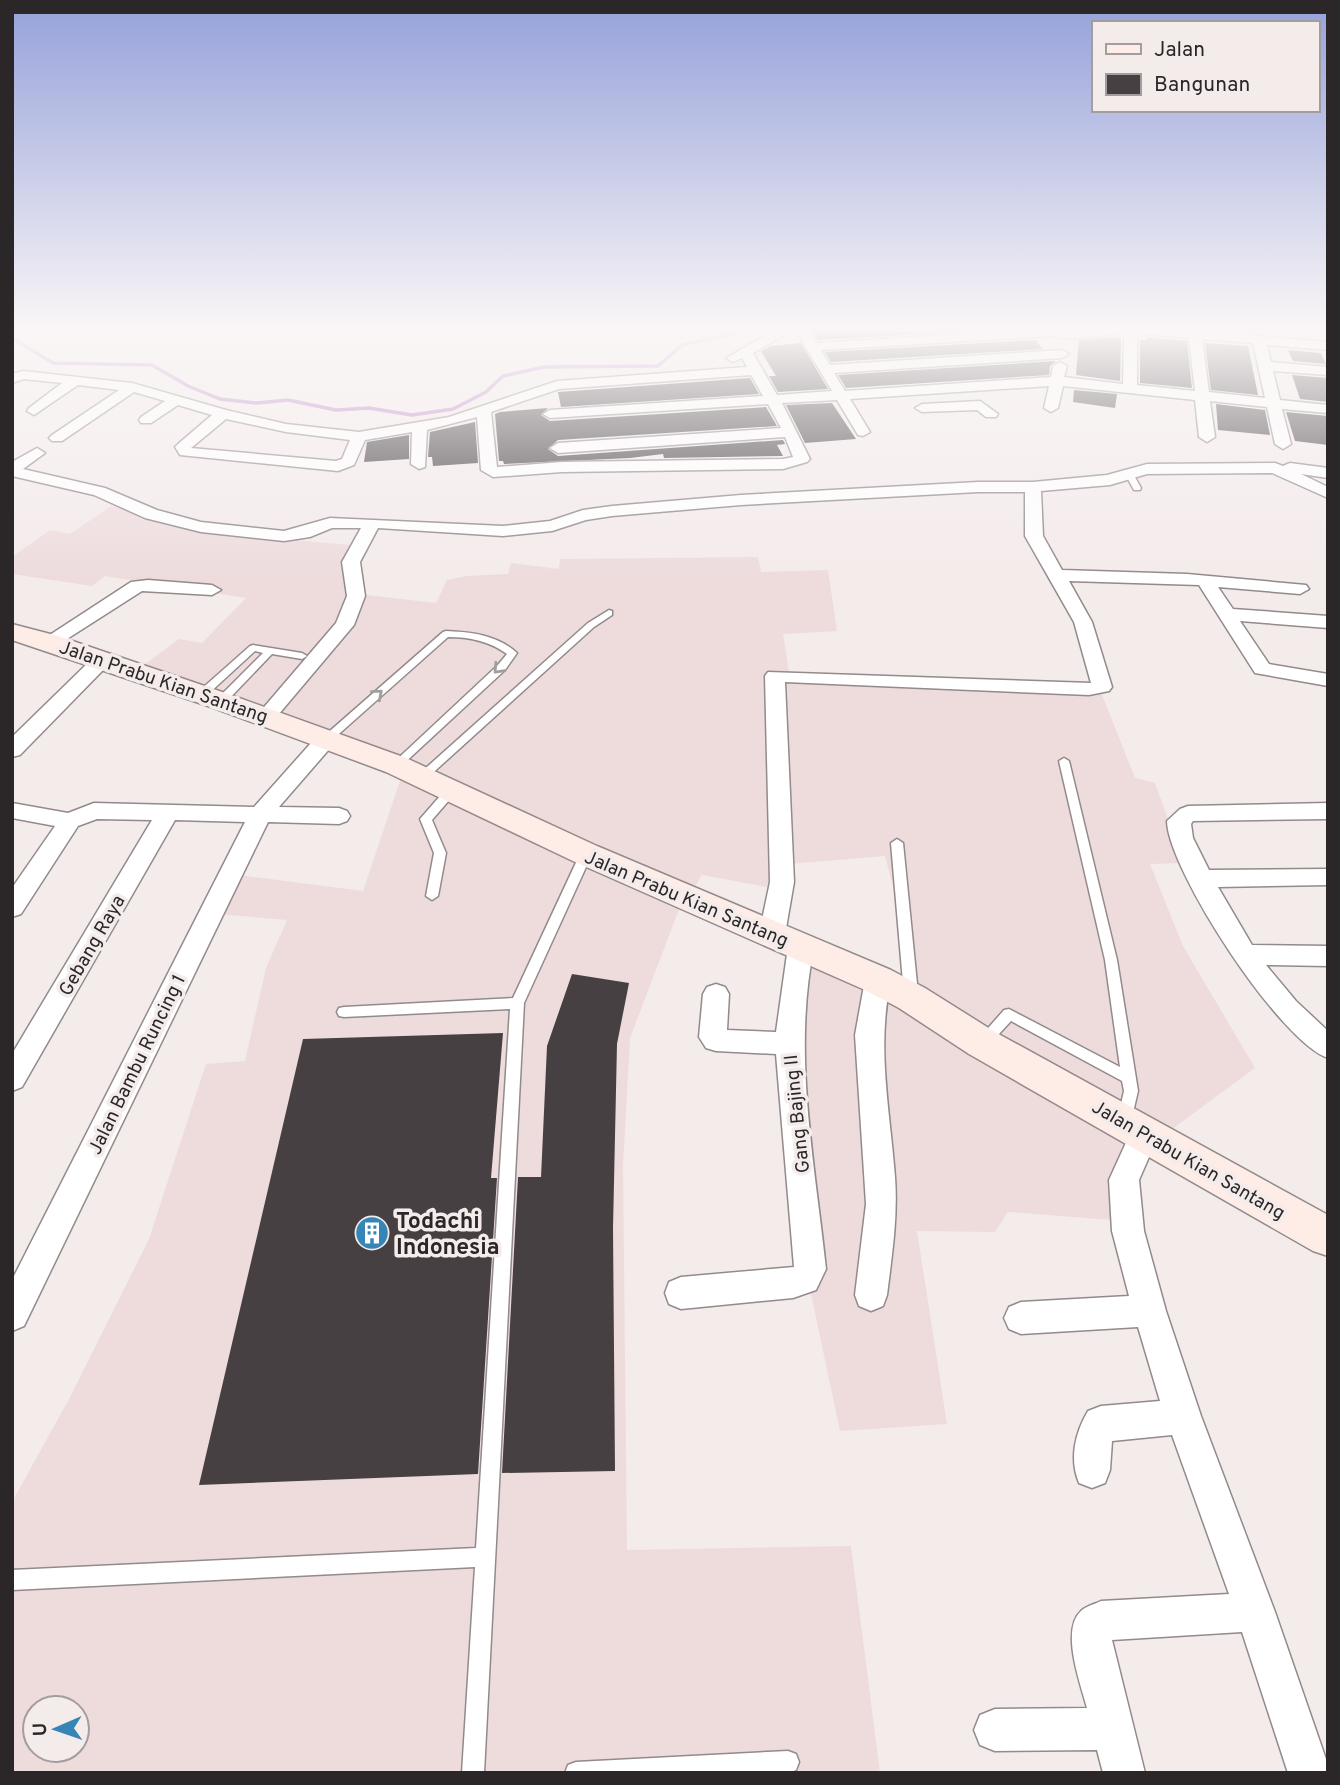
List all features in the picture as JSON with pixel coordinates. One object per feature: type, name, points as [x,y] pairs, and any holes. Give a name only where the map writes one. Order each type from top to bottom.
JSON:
[{"type":"main road","name":"Jalan Prabu Kian Santang","points":[[12,632],[49,642],[327,739],[423,778],[586,855],[878,980],[912,998],[982,1043],[1328,1237]]},
{"type":"street","points":[[57,438],[96,411]]},
{"type":"street","points":[[146,420],[159,411]]},
{"type":"street","points":[[214,411],[286,428],[359,437],[420,427],[483,411]]},
{"type":"street","points":[[484,411],[489,470],[493,472],[562,467],[783,464],[802,459],[780,411]]},
{"type":"street","points":[[550,411],[562,467]]},
{"type":"street","points":[[554,431],[689,411]]},
{"type":"street","points":[[851,411],[863,432]]},
{"type":"street","points":[[924,411],[937,428]]},
{"type":"street","points":[[988,411],[991,414]]},
{"type":"street","points":[[1204,411],[1207,437]]},
{"type":"street","points":[[1276,411],[1283,444]]},
{"type":"street","points":[[223,414],[191,439],[183,447],[185,452],[338,466],[348,462],[359,437]]},
{"type":"street","points":[[419,464],[420,427]]},
{"type":"street","points":[[554,431],[638,443],[791,432]]},
{"type":"street","points":[[713,438],[723,466]]},
{"type":"street","points":[[638,443],[647,466]]},
{"type":"street","points":[[16,475],[37,453]]},
{"type":"street","points":[[16,475],[99,491],[151,514],[201,527],[284,536],[304,533],[330,523],[503,531],[552,526],[583,515],[612,511],[741,499],[978,487],[1033,487],[1110,480],[1128,472],[1147,469],[1275,468],[1328,473]]},
{"type":"street","points":[[1275,468],[1328,493]]},
{"type":"street","points":[[1033,487],[1034,537],[1057,575],[1300,589]]},
{"type":"street","points":[[266,717],[345,625],[356,596],[351,562],[372,523]]},
{"type":"street","name":"Gang Bajing II","points":[[681,1293],[793,1283],[805,1279],[810,1269],[789,1044],[796,971],[787,941],[782,881],[774,677],[1089,689],[1102,687],[1083,622],[1057,575]]},
{"type":"street","points":[[1206,582],[1262,669],[1328,680]]},
{"type":"street","points":[[49,642],[136,586],[148,584],[212,590]]},
{"type":"street","points":[[1227,614],[1328,622]]},
{"type":"street","points":[[12,749],[101,661]]},
{"type":"street","points":[[261,813],[327,739]]},
{"type":"street","points":[[12,810],[70,821]]},
{"type":"street","points":[[12,908],[70,821],[81,815],[106,810],[338,816]]},
{"type":"street","name":"Gebang Raya","points":[[12,1079],[169,811]]},
{"type":"street","points":[[1328,811],[1188,814],[1179,821],[1178,831],[1244,956],[1306,1030],[1328,1047]]},
{"type":"street","name":"Jalan Bambu Runcing 1","points":[[12,1315],[261,813]]},
{"type":"street","points":[[1201,879],[1328,877]]},
{"type":"street","points":[[1244,956],[1328,956]]},
{"type":"street","points":[[871,1295],[881,1205],[869,1056],[874,993],[878,980]]},
{"type":"street","points":[[716,994],[713,1037],[716,1040],[789,1044]]},
{"type":"street","points":[[1134,1128],[1124,1180],[1128,1231],[1149,1311],[1183,1416],[1255,1612],[1308,1773]]},
{"type":"street","points":[[1021,1318],[1149,1311]]},
{"type":"street","points":[[1092,1470],[1094,1436],[1101,1424],[1183,1416]]},
{"type":"street","points":[[1124,1773],[1091,1646],[1090,1633],[1096,1623],[1255,1612]]},
{"type":"street","points":[[995,1730],[1111,1729]]},
{"type":"lane","points":[[1128,472],[1137,488]]},
{"type":"lane","points":[[423,778],[591,625],[609,613]]},
{"type":"lane","points":[[327,739],[446,634],[470,634],[500,644],[512,653],[423,778],[426,819],[440,853],[432,896]]},
{"type":"lane","points":[[211,698],[253,648],[302,656]]},
{"type":"lane","points":[[211,698],[270,651]]},
{"type":"lane","points":[[1064,761],[1111,960],[1134,1128]]},
{"type":"lane","points":[[898,843],[912,998]]},
{"type":"lane","points":[[473,1773],[517,1003],[586,855]]},
{"type":"lane","points":[[344,1012],[517,1003]]},
{"type":"lane","points":[[982,1043],[1009,1014],[1129,1078]]},
{"type":"lane","points":[[12,1580],[486,1557]]},
{"type":"lane","points":[[576,1773],[788,1762]]},
{"type":"shaded area","points":[[111,506],[196,531],[362,546],[351,571],[366,595],[436,603],[447,580],[508,574],[511,563],[559,569],[560,559],[758,557],[761,572],[828,570],[837,631],[783,634],[789,672],[1099,687],[1135,778],[1155,783],[1184,863],[1150,864],[1183,946],[1255,1068],[1134,1157],[1124,1221],[1008,1212],[995,1232],[917,1231],[947,1424],[840,1431],[804,1261],[791,1035],[808,963],[903,1011],[904,928],[885,856],[777,865],[778,889],[702,875],[678,912],[630,1038],[623,1166],[627,1550],[851,1546],[880,1773],[12,1773],[12,1502],[69,1399],[149,1239],[206,1064],[245,1061],[266,968],[287,920],[205,913],[224,873],[363,891],[401,778],[128,677],[179,639],[202,643],[246,598],[105,576],[92,586],[12,574],[12,557],[50,530],[70,534]]},
{"type":"building","points":[[545,411],[541,415],[550,421],[700,411],[768,411],[777,426],[558,440],[548,449],[558,456],[783,440],[785,444],[777,445],[783,456],[664,458],[663,454],[504,464],[499,461],[495,414]]},
{"type":"building","points":[[789,411],[838,411],[856,439],[805,443]]},
{"type":"building","points":[[1217,411],[1265,411],[1270,435],[1218,430]]},
{"type":"building","points":[[1286,412],[1328,416],[1328,445],[1295,441]]},
{"type":"building","points":[[475,422],[478,463],[433,466],[432,457],[428,457],[430,432]]},
{"type":"building","points":[[409,435],[409,459],[364,462],[367,442]]},
{"type":"building","points":[[572,974],[629,983],[617,1044],[613,1228],[615,1471],[502,1473],[518,1177],[541,1177],[547,1046]]},
{"type":"building","name":"Todachi Indonesia","points":[[503,1033],[491,1178],[497,1178],[478,1474],[199,1485],[303,1039]]},
{"type":"waterway","points":[[389,411],[412,415],[437,411]]},
{"type":"place","name":"Todachi Indonesia","points":[[372,1233]]}]
